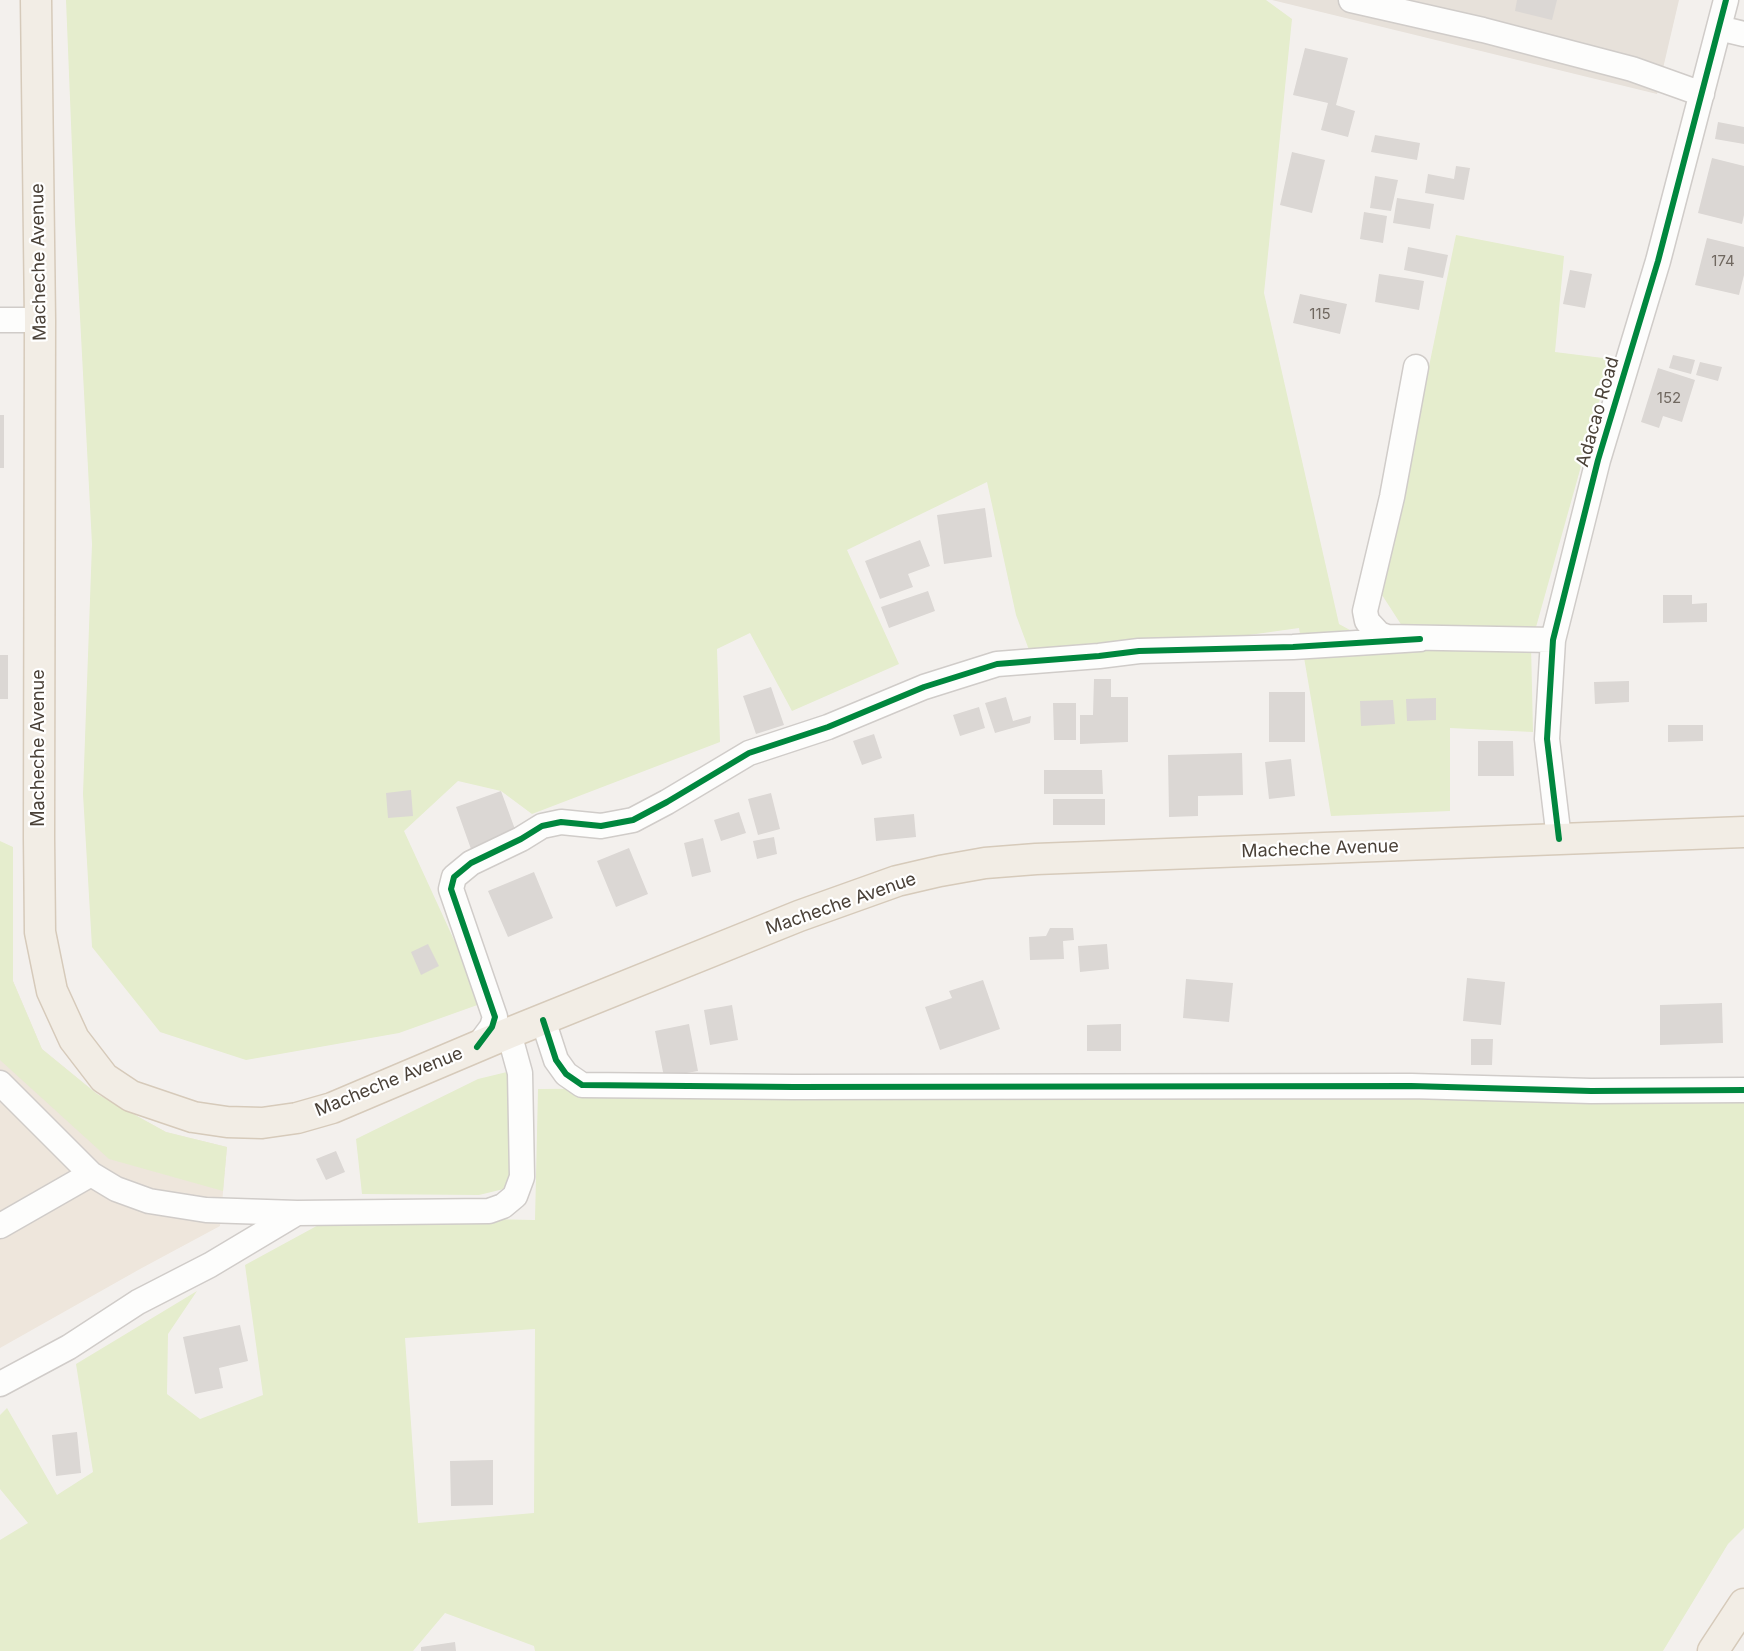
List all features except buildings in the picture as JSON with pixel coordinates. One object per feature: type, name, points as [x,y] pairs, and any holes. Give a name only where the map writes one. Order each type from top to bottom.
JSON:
[{"type":"main road","name":"Macheche Avenue","points":[[36,0],[40,320],[40,932],[52,991],[74,1039],[104,1078],[131,1096],[193,1117],[227,1122],[262,1124],[297,1118],[332,1108],[508,1034],[849,897],[897,881],[985,863],[1744,831]]},
{"type":"main road","points":[[1713,1651],[1744,1604]]},
{"type":"street","points":[[1352,0],[1484,30],[1632,69],[1702,94]]},
{"type":"street","name":"Adacao Road","points":[[1559,839],[1546,739],[1553,640],[1598,460],[1658,261],[1725,0]]},
{"type":"street","points":[[1719,28],[1744,34]]},
{"type":"street","points":[[0,320],[40,320]]},
{"type":"street","points":[[1416,367],[1392,496],[1365,611],[1367,621],[1379,634],[1387,637],[1553,640]]},
{"type":"street","points":[[477,1047],[492,1027],[495,1017],[451,889],[454,877],[471,863],[521,839],[542,826],[561,822],[601,826],[633,820],[749,753],[828,727],[924,687],[997,664],[1139,651],[1420,639]]},
{"type":"street","points":[[543,1020],[556,1060],[566,1074],[582,1085],[1412,1086],[1591,1091],[1744,1090]]},
{"type":"street","points":[[0,1083],[91,1174],[116,1189],[149,1201],[206,1210],[297,1213],[489,1211],[503,1206],[515,1196],[522,1177],[520,1073],[508,1034]]},
{"type":"street","points":[[0,1226],[91,1174]]},
{"type":"street","points":[[0,1384],[69,1347],[138,1302],[220,1259],[297,1213]]},
{"type":"shaded area","points":[[1272,0],[1679,0],[1657,94]]},
{"type":"shaded area","points":[[13,981],[42,1049],[97,1094],[166,1132],[227,1147],[220,1226],[0,1348],[0,987]]},
{"type":"green space","points":[[66,0],[1266,0],[1292,19],[1264,293],[1339,624],[1379,646],[1415,646],[1382,595],[1456,235],[1564,256],[1555,352],[1611,359],[1531,645],[1533,732],[1450,728],[1450,811],[1331,816],[1299,628],[1099,656],[1032,658],[1016,615],[987,482],[847,550],[899,664],[792,711],[750,633],[717,649],[720,742],[532,814],[501,791],[458,781],[404,831],[483,1003],[399,1033],[246,1060],[160,1032],[92,947],[83,794],[92,544]]},
{"type":"green space","points":[[0,841],[13,847],[13,981],[42,1049],[97,1094],[166,1132],[227,1147],[223,1191],[109,1159],[0,1060]]},
{"type":"green space","points":[[511,1071],[512,1187],[479,1195],[362,1194],[356,1139],[478,1079]]},
{"type":"green space","points":[[979,1086],[1744,1090],[1744,1528],[1728,1544],[1663,1651],[535,1651],[534,1646],[445,1613],[413,1651],[0,1651],[0,1540],[28,1523],[0,1489],[0,1415],[7,1408],[57,1495],[93,1472],[76,1364],[197,1291],[168,1334],[167,1394],[200,1419],[263,1395],[245,1265],[335,1216],[535,1220],[538,1089]],"holes":[[[535,1329],[534,1513],[418,1523],[405,1338]]]},
{"type":"cycle path","points":[[1559,839],[1547,739],[1553,640],[1598,460],[1658,261],[1726,0]]},
{"type":"cycle path","points":[[477,1047],[492,1027],[495,1017],[451,889],[454,877],[471,863],[521,839],[542,826],[561,822],[601,826],[633,820],[749,753],[828,727],[924,687],[997,664],[1139,651],[1293,647],[1420,639]]},
{"type":"cycle path","points":[[543,1020],[556,1060],[566,1074],[582,1085],[1411,1086],[1591,1091],[1744,1090]]}]
